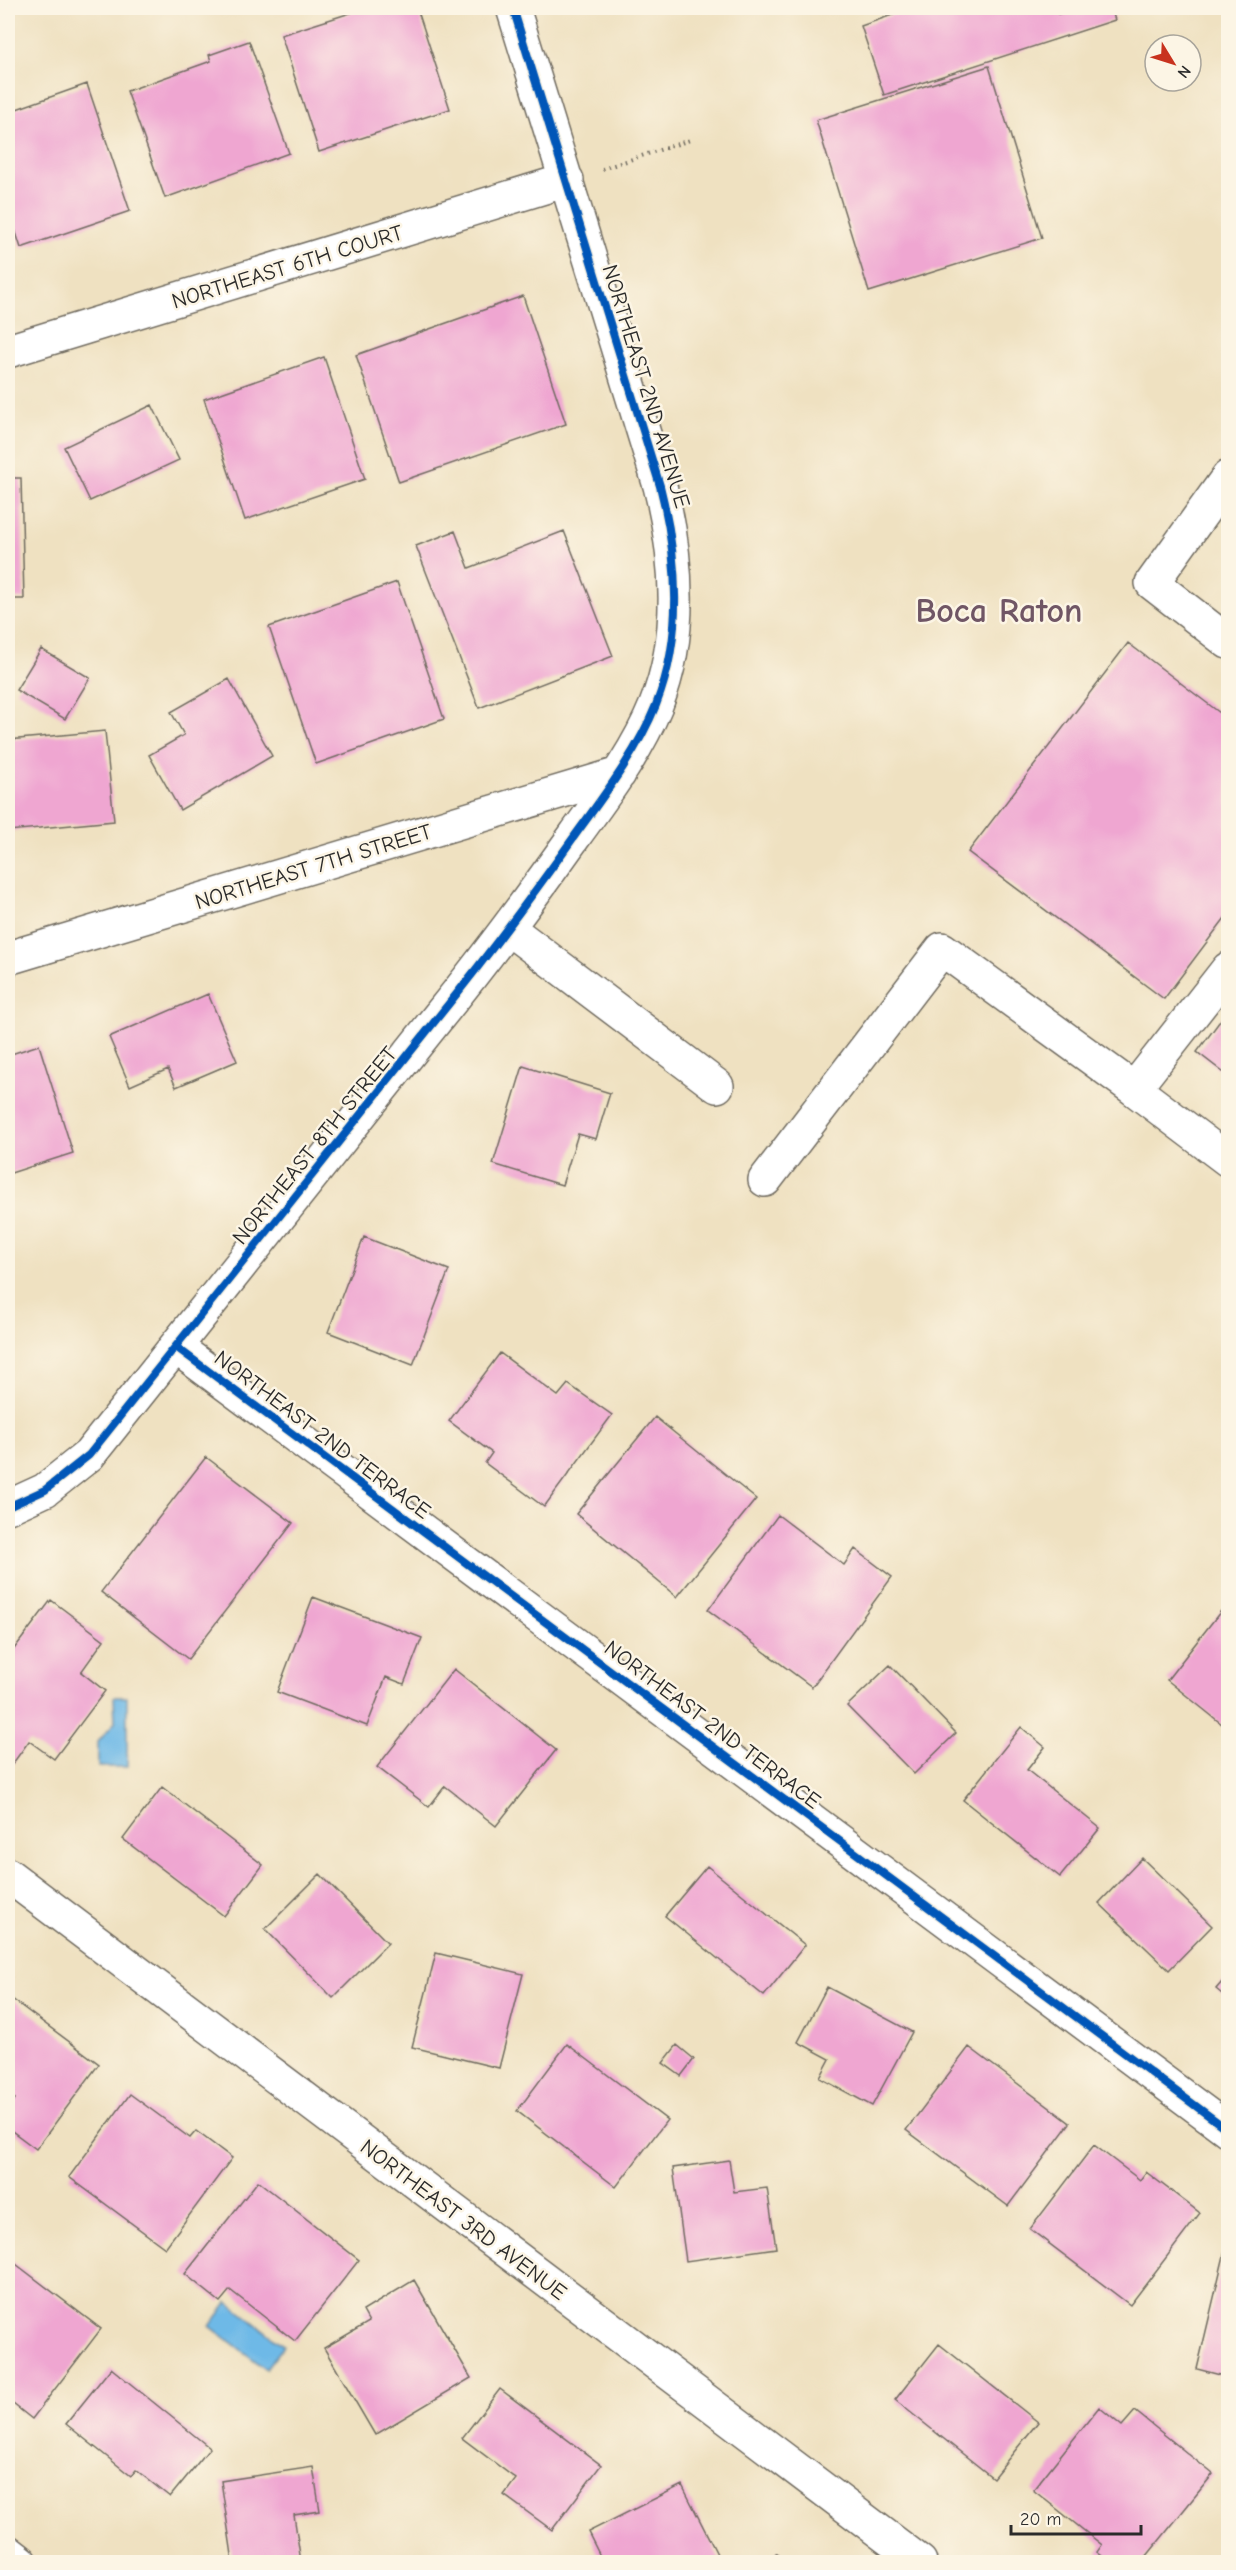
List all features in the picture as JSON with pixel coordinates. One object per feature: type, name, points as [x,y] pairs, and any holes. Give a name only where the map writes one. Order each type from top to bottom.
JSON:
[{"type":"street","name":"NORTHEAST 2ND AVENUE","points":[[513,8],[660,486],[671,529],[675,574],[675,618],[669,662],[656,705],[618,774]]},
{"type":"street","name":"NORTHEAST 6TH COURT","points":[[8,351],[567,180]]},
{"type":"street","points":[[1228,477],[1152,583],[1228,642]]},
{"type":"street","name":"NORTHEAST 8TH STREET","points":[[8,1507],[45,1490],[89,1455],[509,929],[618,774]]},
{"type":"street","name":"NORTHEAST 7TH STREET","points":[[8,958],[618,774]]},
{"type":"street","points":[[509,929],[717,1086]]},
{"type":"street","points":[[765,1180],[942,949],[1228,1160]]},
{"type":"street","points":[[1134,1089],[1228,969]]},
{"type":"street","name":"NORTHEAST 2ND TERRACE","points":[[176,1347],[1228,2130]]},
{"type":"street","name":"NORTHEAST 3RD AVENUE","points":[[8,1875],[920,2562]]},
{"type":"street","points":[[8,2553],[21,2562]]},
{"type":"path","points":[[567,180],[693,139]]},
{"type":"water","points":[[114,1697],[127,1697],[127,1767],[98,1767],[98,1742],[115,1722]]},
{"type":"water","points":[[228,2302],[284,2346],[266,2369],[210,2326]]},
{"type":"building","points":[[366,8],[417,8],[450,109],[319,152],[281,35]]},
{"type":"building","points":[[912,8],[1056,8],[1058,14],[1079,8],[1111,8],[1115,20],[884,95],[861,26]]},
{"type":"building","points":[[249,41],[289,153],[165,198],[127,91],[211,61],[209,55]]},
{"type":"building","points":[[989,66],[1042,238],[869,292],[816,120]]},
{"type":"building","points":[[87,84],[130,211],[21,248],[8,208],[8,112]]},
{"type":"building","points":[[523,296],[566,424],[399,482],[356,355]]},
{"type":"building","points":[[324,357],[365,479],[245,520],[204,399]]},
{"type":"building","points":[[152,405],[179,460],[90,501],[64,447]]},
{"type":"building","points":[[8,478],[21,478],[24,599],[8,599]]},
{"type":"building","points":[[455,531],[469,568],[564,531],[613,656],[479,708],[416,546]]},
{"type":"building","points":[[397,582],[444,719],[316,764],[269,627]]},
{"type":"building","points":[[1128,643],[1228,719],[1228,914],[1164,999],[968,852]]},
{"type":"building","points":[[41,649],[90,678],[65,719],[16,690]]},
{"type":"building","points":[[229,679],[272,756],[180,810],[149,755],[184,735],[171,712]]},
{"type":"building","points":[[105,731],[114,821],[8,831],[8,740]]},
{"type":"building","points":[[208,994],[237,1061],[176,1087],[168,1069],[130,1086],[109,1037]]},
{"type":"building","points":[[1228,1010],[1228,1076],[1197,1052]]},
{"type":"building","points":[[39,1045],[73,1153],[8,1174],[8,1055]]},
{"type":"building","points":[[523,1066],[610,1093],[596,1139],[578,1134],[562,1185],[493,1164]]},
{"type":"building","points":[[364,1237],[449,1270],[413,1365],[328,1332]]},
{"type":"building","points":[[500,1353],[558,1396],[568,1384],[612,1415],[544,1507],[485,1463],[492,1453],[449,1421]]},
{"type":"building","points":[[655,1417],[756,1499],[677,1597],[576,1514]]},
{"type":"building","points":[[206,1457],[293,1523],[188,1659],[101,1592]]},
{"type":"building","points":[[778,1515],[844,1565],[855,1549],[892,1577],[812,1687],[708,1610]]},
{"type":"building","points":[[313,1597],[422,1638],[404,1684],[386,1677],[367,1726],[277,1692]]},
{"type":"building","points":[[51,1600],[104,1640],[81,1672],[105,1691],[54,1759],[29,1741],[11,1766],[8,1764],[8,1650],[11,1653]]},
{"type":"building","points":[[1228,1602],[1228,1729],[1167,1680]]},
{"type":"building","points":[[890,1665],[956,1733],[914,1774],[847,1706]]},
{"type":"building","points":[[454,1669],[556,1750],[496,1826],[445,1786],[429,1807],[377,1767]]},
{"type":"building","points":[[1021,1727],[1045,1747],[1027,1770],[1100,1828],[1060,1877],[963,1800]]},
{"type":"building","points":[[162,1787],[263,1865],[224,1916],[123,1839]]},
{"type":"building","points":[[1142,1858],[1212,1926],[1169,1970],[1099,1903]]},
{"type":"building","points":[[707,1866],[805,1945],[764,1996],[665,1916]]},
{"type":"building","points":[[320,1874],[388,1943],[333,1998],[265,1929]]},
{"type":"building","points":[[436,1953],[523,1974],[499,2068],[412,2047]]},
{"type":"building","points":[[1228,1975],[1228,1999],[1216,1989]]},
{"type":"building","points":[[827,1987],[912,2032],[872,2106],[820,2078],[830,2059],[798,2042]]},
{"type":"building","points":[[8,1996],[99,2064],[36,2149],[8,2128],[8,2109],[15,2099],[8,2094]]},
{"type":"building","points":[[567,2044],[667,2120],[616,2187],[517,2111]]},
{"type":"building","points":[[677,2045],[694,2059],[681,2076],[663,2063]]},
{"type":"building","points":[[969,2047],[1070,2123],[1008,2206],[906,2130]]},
{"type":"building","points":[[130,2094],[190,2138],[196,2131],[232,2158],[165,2248],[69,2177]]},
{"type":"building","points":[[1094,2145],[1140,2180],[1146,2172],[1200,2213],[1130,2305],[1030,2229]]},
{"type":"building","points":[[729,2160],[734,2192],[767,2188],[776,2248],[686,2261],[673,2168]]},
{"type":"building","points":[[258,2181],[359,2260],[295,2341],[230,2290],[220,2302],[185,2274]]},
{"type":"building","points":[[1226,2247],[1228,2247],[1228,2377],[1197,2369]]},
{"type":"building","points":[[8,2258],[101,2329],[32,2419],[8,2400]]},
{"type":"building","points":[[414,2280],[471,2378],[375,2435],[324,2348],[369,2322],[363,2311]]},
{"type":"building","points":[[939,2344],[1038,2422],[993,2478],[895,2400]]},
{"type":"building","points":[[111,2368],[210,2448],[170,2497],[136,2470],[131,2476],[66,2424]]},
{"type":"building","points":[[500,2389],[601,2465],[552,2530],[504,2495],[516,2479],[462,2438]]},
{"type":"building","points":[[1099,2407],[1122,2426],[1135,2411],[1213,2474],[1142,2562],[1110,2562],[1097,2552],[1102,2545],[1033,2490]]},
{"type":"building","points":[[313,2467],[320,2511],[294,2515],[301,2562],[233,2562],[221,2481]]},
{"type":"building","points":[[682,2485],[721,2562],[603,2562],[588,2532]]},
{"type":"building","points":[[776,2553],[788,2562],[769,2562]]},
{"type":"cycle path","points":[[8,1507],[45,1490],[89,1455],[492,949],[620,772],[640,739],[656,705],[665,678],[674,624],[674,568],[666,513],[660,486],[513,8]]},
{"type":"cycle path","points":[[176,1347],[1228,2130]]},
{"type":"district","name":"Boca Raton","points":[[999,610]]}]
